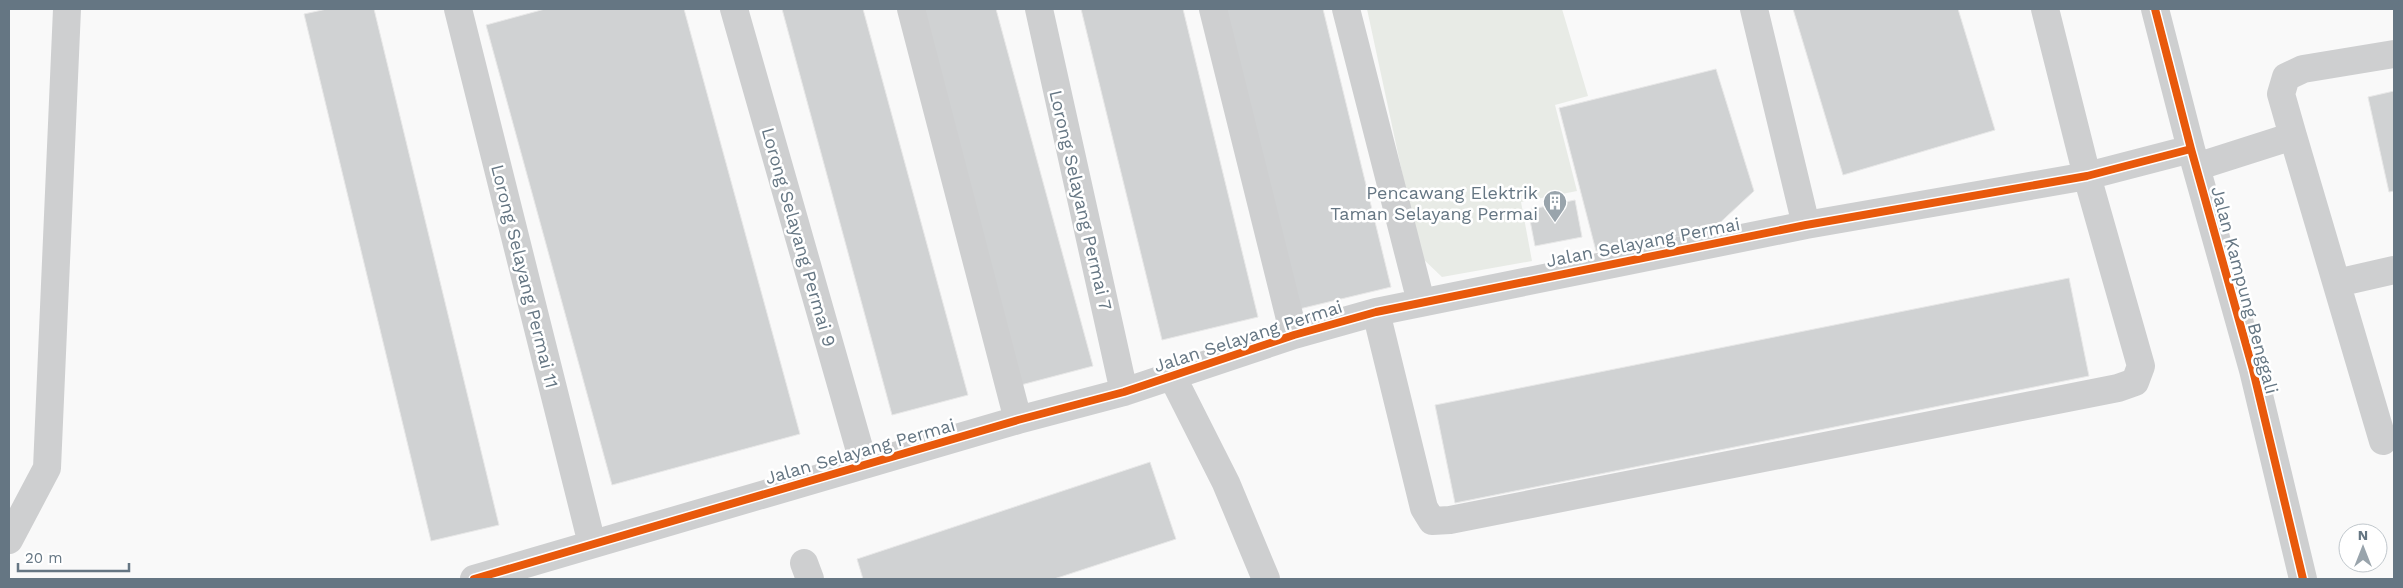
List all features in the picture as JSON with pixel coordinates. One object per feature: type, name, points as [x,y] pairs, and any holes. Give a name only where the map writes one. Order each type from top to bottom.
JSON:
[{"type":"street","points":[[9,540],[47,468],[67,9]]},
{"type":"street","name":"Lorong Selayang Permai 11","points":[[458,9],[592,544]]},
{"type":"street","name":"Lorong Selayang Permai 9","points":[[734,9],[864,465]]},
{"type":"street","points":[[911,9],[1018,420]]},
{"type":"street","name":"Lorong Selayang Permai 7","points":[[1038,9],[1124,392]]},
{"type":"street","points":[[1213,9],[1294,335]]},
{"type":"street","points":[[1346,9],[1421,302]]},
{"type":"street","points":[[1754,9],[1806,225]]},
{"type":"street","points":[[1376,312],[1424,508],[1432,520],[1450,520],[2022,408],[2118,388],[2134,382],[2141,366],[2087,176],[2045,9]]},
{"type":"street","name":"Jalan Kampung Benggali","points":[[2155,9],[2253,370],[2303,579]]},
{"type":"street","points":[[2383,441],[2281,94],[2286,77],[2303,69],[2394,54]]},
{"type":"street","name":"Jalan Kampung Benggali","points":[[2194,158],[2293,136]]},
{"type":"street","name":"Jalan Selayang Permai","points":[[474,579],[1018,420],[1124,392],[1294,335],[1376,312],[1806,225],[2194,158]]},
{"type":"street","points":[[2336,283],[2394,270]]},
{"type":"street","points":[[1172,376],[1226,483],[1266,579]]},
{"type":"shaded area","points":[[1367,9],[1562,9],[1588,96],[1555,105],[1577,191],[1521,202],[1532,261],[1442,277],[1420,256]]},
{"type":"building","points":[[327,9],[374,9],[499,525],[431,541],[304,14]]},
{"type":"building","points":[[545,9],[684,9],[800,434],[612,485],[486,25]]},
{"type":"building","points":[[782,9],[863,9],[968,395],[892,415]]},
{"type":"building","points":[[914,9],[996,9],[1093,366],[1017,386]]},
{"type":"building","points":[[1081,9],[1183,9],[1258,317],[1162,340]]},
{"type":"building","points":[[1221,9],[1323,9],[1391,287],[1295,310]]},
{"type":"building","points":[[1793,9],[1958,9],[1995,130],[1843,175]]},
{"type":"building","points":[[1716,69],[1754,191],[1711,231],[1596,251],[1559,108]]},
{"type":"building","points":[[2394,91],[2394,191],[2389,192],[2368,97]]},
{"type":"building","name":"Pencawang Elektrik Taman Selayang Permai","points":[[1575,200],[1582,237],[1535,246],[1528,210]]},
{"type":"building","points":[[2069,278],[2089,376],[1455,503],[1435,405]]},
{"type":"building","points":[[1150,462],[1176,539],[1054,579],[863,579],[857,559]]},
{"type":"cycle path","points":[[2155,9],[2191,149],[2253,370],[2303,579]]},
{"type":"cycle path","points":[[474,579],[1018,420],[1124,392],[1294,335],[1376,312],[1806,225],[2087,176],[2191,149]]},
{"type":"place","name":"Pencawang Elektrik Taman Selayang Permai","points":[[1555,223]]}]
